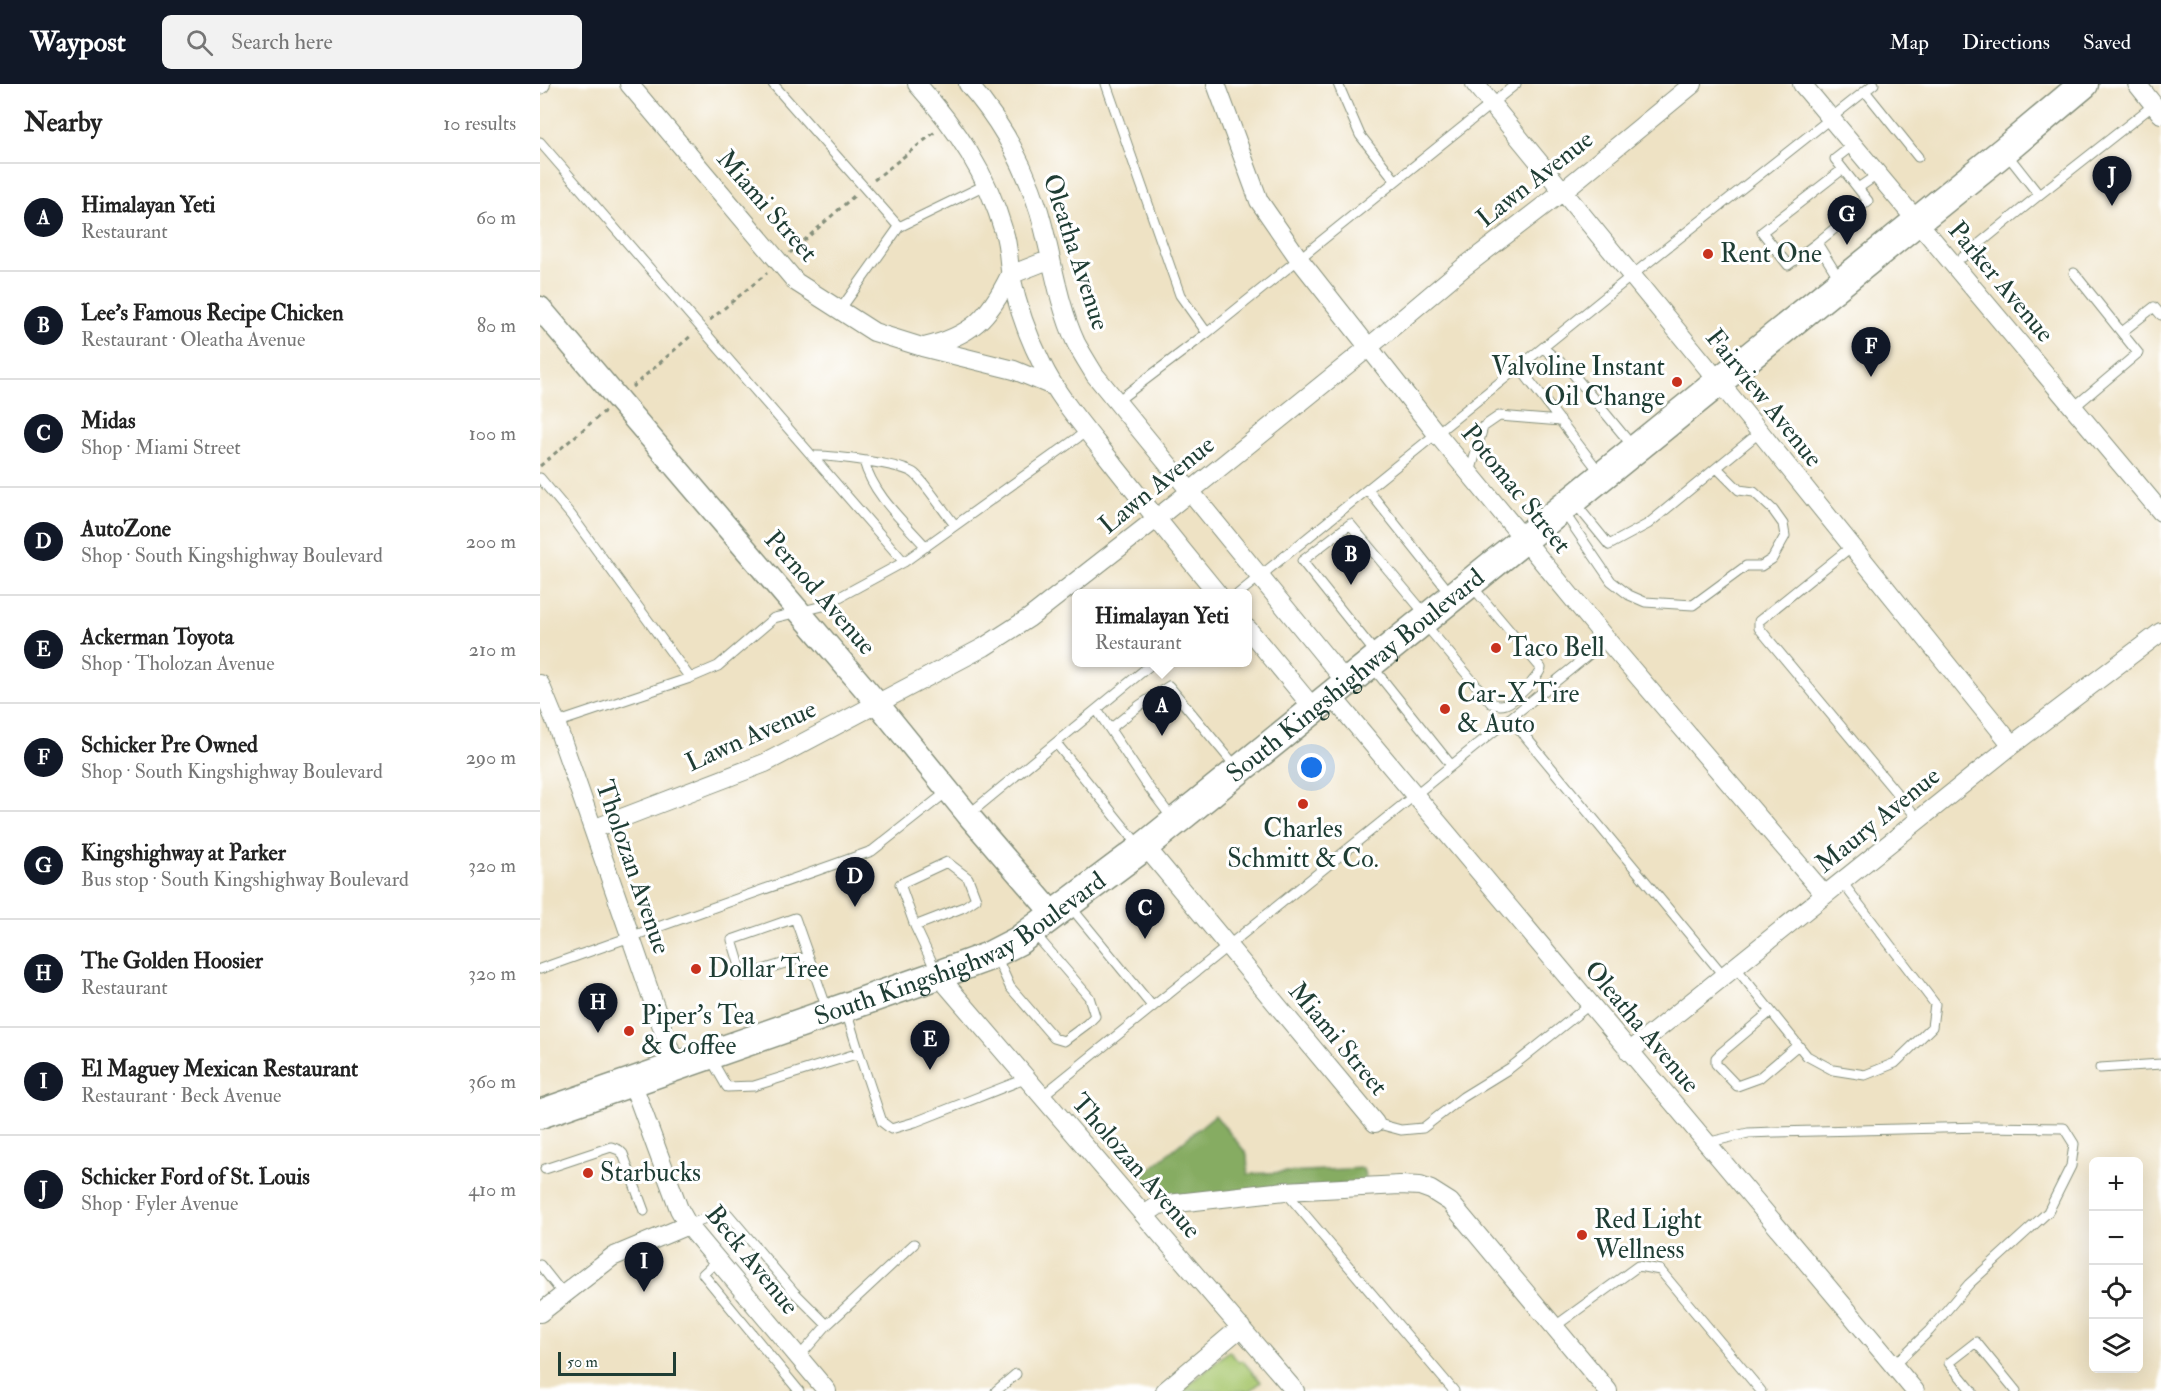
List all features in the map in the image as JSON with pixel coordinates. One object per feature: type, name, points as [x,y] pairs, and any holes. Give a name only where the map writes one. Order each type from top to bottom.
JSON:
[{"type":"main road","name":"South Kingshighway Boulevard","points":[[540,1114],[710,1057],[938,975],[995,953],[1018,941],[1175,822],[2084,84]]},
{"type":"street","name":"Miami Street","points":[[629,84],[796,282],[874,332],[922,347],[1014,370],[1055,387]]},
{"type":"street","points":[[917,84],[947,117],[987,184],[1005,232],[1009,249],[1010,276],[1027,328],[1041,362],[1055,387],[1156,519],[1214,589]]},
{"type":"street","name":"Oleatha Avenue","points":[[969,84],[1006,133],[1023,169],[1038,210],[1060,298],[1076,343],[1095,375],[1260,576],[1330,696],[1915,1391]]},
{"type":"street","name":"Potomac Street","points":[[1216,84],[1259,201],[1299,259],[1437,434],[1607,640],[1825,895]]},
{"type":"street","name":"Fairview Avenue","points":[[1475,84],[2012,745]]},
{"type":"street","name":"Lawn Avenue","points":[[592,829],[765,763],[984,647],[1029,618],[1156,519],[1464,267],[1563,191],[1693,84]]},
{"type":"street","name":"Parker Avenue","points":[[1802,84],[2161,512]]},
{"type":"street","points":[[2137,84],[2158,106]]},
{"type":"street","points":[[922,347],[961,335],[987,314],[998,300],[1010,276],[1051,259]]},
{"type":"street","name":"Pernod Avenue","points":[[540,308],[878,704],[1052,917]]},
{"type":"street","name":"Oleatha Avenue","points":[[1252,632],[1330,696]]},
{"type":"street","name":"Maury Avenue","points":[[1629,1052],[2012,745],[2161,632]]},
{"type":"street","name":"Tholozan Avenue","points":[[540,684],[556,723],[676,1067]]},
{"type":"street","name":"Miami Street","points":[[1143,847],[1375,1123]]},
{"type":"street","name":"Tholozan Avenue","points":[[938,975],[1295,1391]]},
{"type":"street","name":"Beck Avenue","points":[[632,1082],[679,1209],[688,1225],[799,1357],[819,1388]]},
{"type":"street","points":[[1144,1215],[1159,1205],[1285,1191],[1400,1185],[1420,1186],[1431,1190],[1450,1202],[1608,1391]]},
{"type":"street","points":[[540,1313],[612,1257],[688,1225]]},
{"type":"street","points":[[1165,1391],[1241,1327]]},
{"type":"lane","points":[[773,84],[899,226]]},
{"type":"lane","points":[[1106,84],[1180,295],[1207,333]]},
{"type":"lane","points":[[1338,84],[1360,135],[1395,180]]},
{"type":"lane","points":[[1116,403],[1207,333],[1516,84]]},
{"type":"lane","points":[[1244,589],[1874,84]]},
{"type":"lane","points":[[1865,91],[1918,157]]},
{"type":"lane","points":[[1963,257],[2039,195],[2158,106]]},
{"type":"lane","points":[[540,142],[904,562]]},
{"type":"lane","points":[[1843,169],[1762,232],[1788,265],[1868,201],[1858,188],[1843,169],[1835,159],[1852,145]]},
{"type":"lane","points":[[2004,151],[2039,195]]},
{"type":"lane","points":[[1858,188],[1878,175]]},
{"type":"lane","points":[[840,310],[899,226],[987,184]]},
{"type":"lane","points":[[1817,243],[1842,282]]},
{"type":"lane","points":[[2073,408],[2138,353],[2074,273]]},
{"type":"lane","points":[[2122,332],[2157,304],[2161,315]]},
{"type":"lane","points":[[1543,348],[1569,369],[1635,450]]},
{"type":"lane","points":[[1519,368],[1603,476]]},
{"type":"lane","points":[[1470,473],[1483,427],[1500,416],[1561,421]]},
{"type":"lane","points":[[556,723],[690,678],[718,666],[774,618],[823,606],[904,562],[1087,431]]},
{"type":"lane","points":[[1567,504],[1608,545],[1648,524],[1760,432]]},
{"type":"lane","points":[[812,456],[826,455],[864,461],[914,473],[955,525]]},
{"type":"lane","points":[[864,461],[867,472],[888,505],[926,547]]},
{"type":"lane","points":[[1567,504],[1611,581],[1629,595],[1645,602],[1693,605],[1746,566],[1761,566],[1772,559],[1785,536],[1783,524],[1773,510],[1754,492],[1739,490],[1717,468]]},
{"type":"lane","points":[[540,478],[571,515],[690,678]]},
{"type":"lane","points":[[1368,490],[1461,590],[1538,662],[1541,668],[1534,680],[1510,702],[1504,705],[1491,703],[1350,524],[1302,561],[1337,605],[1451,765]]},
{"type":"lane","points":[[1852,546],[1759,621],[1759,628],[1919,820]]},
{"type":"lane","points":[[1042,1096],[1607,640]]},
{"type":"lane","points":[[968,815],[1149,667]]},
{"type":"lane","points":[[1110,729],[1168,686],[1239,770]]},
{"type":"lane","points":[[1097,710],[1175,822]]},
{"type":"lane","points":[[1510,718],[1730,972],[1770,1012],[1807,1056],[1833,1070],[1865,1075],[1895,1063],[1932,1027],[1935,1004],[1842,882]]},
{"type":"lane","points":[[1056,743],[1143,847]]},
{"type":"lane","points":[[540,969],[873,851],[948,791]]},
{"type":"lane","points":[[915,926],[964,907],[976,899],[968,878],[947,862],[900,884],[915,926],[938,975]]},
{"type":"lane","points":[[1052,917],[1152,1006]]},
{"type":"lane","points":[[995,953],[1010,987],[1054,1038],[1064,1041],[1095,1016],[1089,997],[1052,917]]},
{"type":"lane","points":[[808,956],[743,976],[732,940],[795,918],[808,956],[859,1053],[882,1122],[891,1129],[915,1122],[1027,1078]]},
{"type":"lane","name":"Miami Street","points":[[1375,1123],[1401,1130],[1423,1128],[1463,1097],[1510,1068],[1589,1005]]},
{"type":"lane","points":[[1770,1012],[1721,1053],[1716,1058],[1716,1064],[1737,1086],[1759,1078],[1797,1045]]},
{"type":"lane","points":[[710,1057],[727,1087],[754,1086],[859,1053]]},
{"type":"lane","points":[[2100,1068],[2161,1064]]},
{"type":"lane","points":[[1706,1143],[1757,1132],[1971,1127],[2064,1128],[2074,1144],[2071,1166],[2048,1212],[1969,1284],[1929,1331],[1893,1365]]},
{"type":"lane","points":[[545,1169],[611,1147],[619,1150],[623,1154],[644,1211]]},
{"type":"lane","points":[[1285,1191],[1454,1391]]},
{"type":"lane","points":[[688,1225],[711,1216],[728,1214],[794,1292],[827,1324]]},
{"type":"lane","points":[[799,1357],[827,1324],[914,1244]]},
{"type":"lane","points":[[717,1262],[703,1274],[800,1391]]},
{"type":"lane","points":[[1554,1327],[1638,1266],[1660,1270],[1761,1391]]},
{"type":"lane","points":[[541,1269],[564,1294]]},
{"type":"lane","points":[[1972,1391],[1949,1363],[1976,1342],[2016,1391]]},
{"type":"lane","points":[[996,1391],[1016,1374]]},
{"type":"green space","points":[[1215,1115],[1247,1154],[1248,1174],[1363,1168],[1367,1183],[1158,1198],[1141,1176]]},
{"type":"green space","points":[[1229,1351],[1239,1362],[1242,1360],[1261,1382],[1250,1391],[1182,1391]]},
{"type":"place","name":"Schicker Ford of St. Louis","points":[[2112,206]]},
{"type":"place","name":"Kingshighway at Parker","points":[[1847,245]]},
{"type":"place","name":"Rent One","points":[[1708,254]]},
{"type":"place","name":"Schicker Pre Owned","points":[[1871,377]]},
{"type":"place","name":"Valvoline Instant Oil Change","points":[[1677,382]]},
{"type":"place","name":"Lee's Famous Recipe Chicken","points":[[1351,585]]},
{"type":"place","name":"Taco Bell","points":[[1496,648]]},
{"type":"place","name":"Car-X Tire & Auto","points":[[1445,709]]},
{"type":"place","name":"Himalayan Yeti","points":[[1162,736]]},
{"type":"place","name":"Charles Schmitt & Co.","points":[[1303,804]]},
{"type":"place","name":"AutoZone","points":[[855,907]]},
{"type":"place","name":"Midas","points":[[1145,939]]},
{"type":"place","name":"Dollar Tree","points":[[696,969]]},
{"type":"place","name":"Piper’s Tea & Coffee","points":[[629,1031]]},
{"type":"place","name":"The Golden Hoosier","points":[[598,1033]]},
{"type":"place","name":"Ackerman Toyota","points":[[930,1070]]},
{"type":"place","name":"Starbucks","points":[[588,1173]]},
{"type":"place","name":"Red Light Wellness","points":[[1582,1235]]},
{"type":"place","name":"El Maguey Mexican Restaurant","points":[[644,1292]]}]
